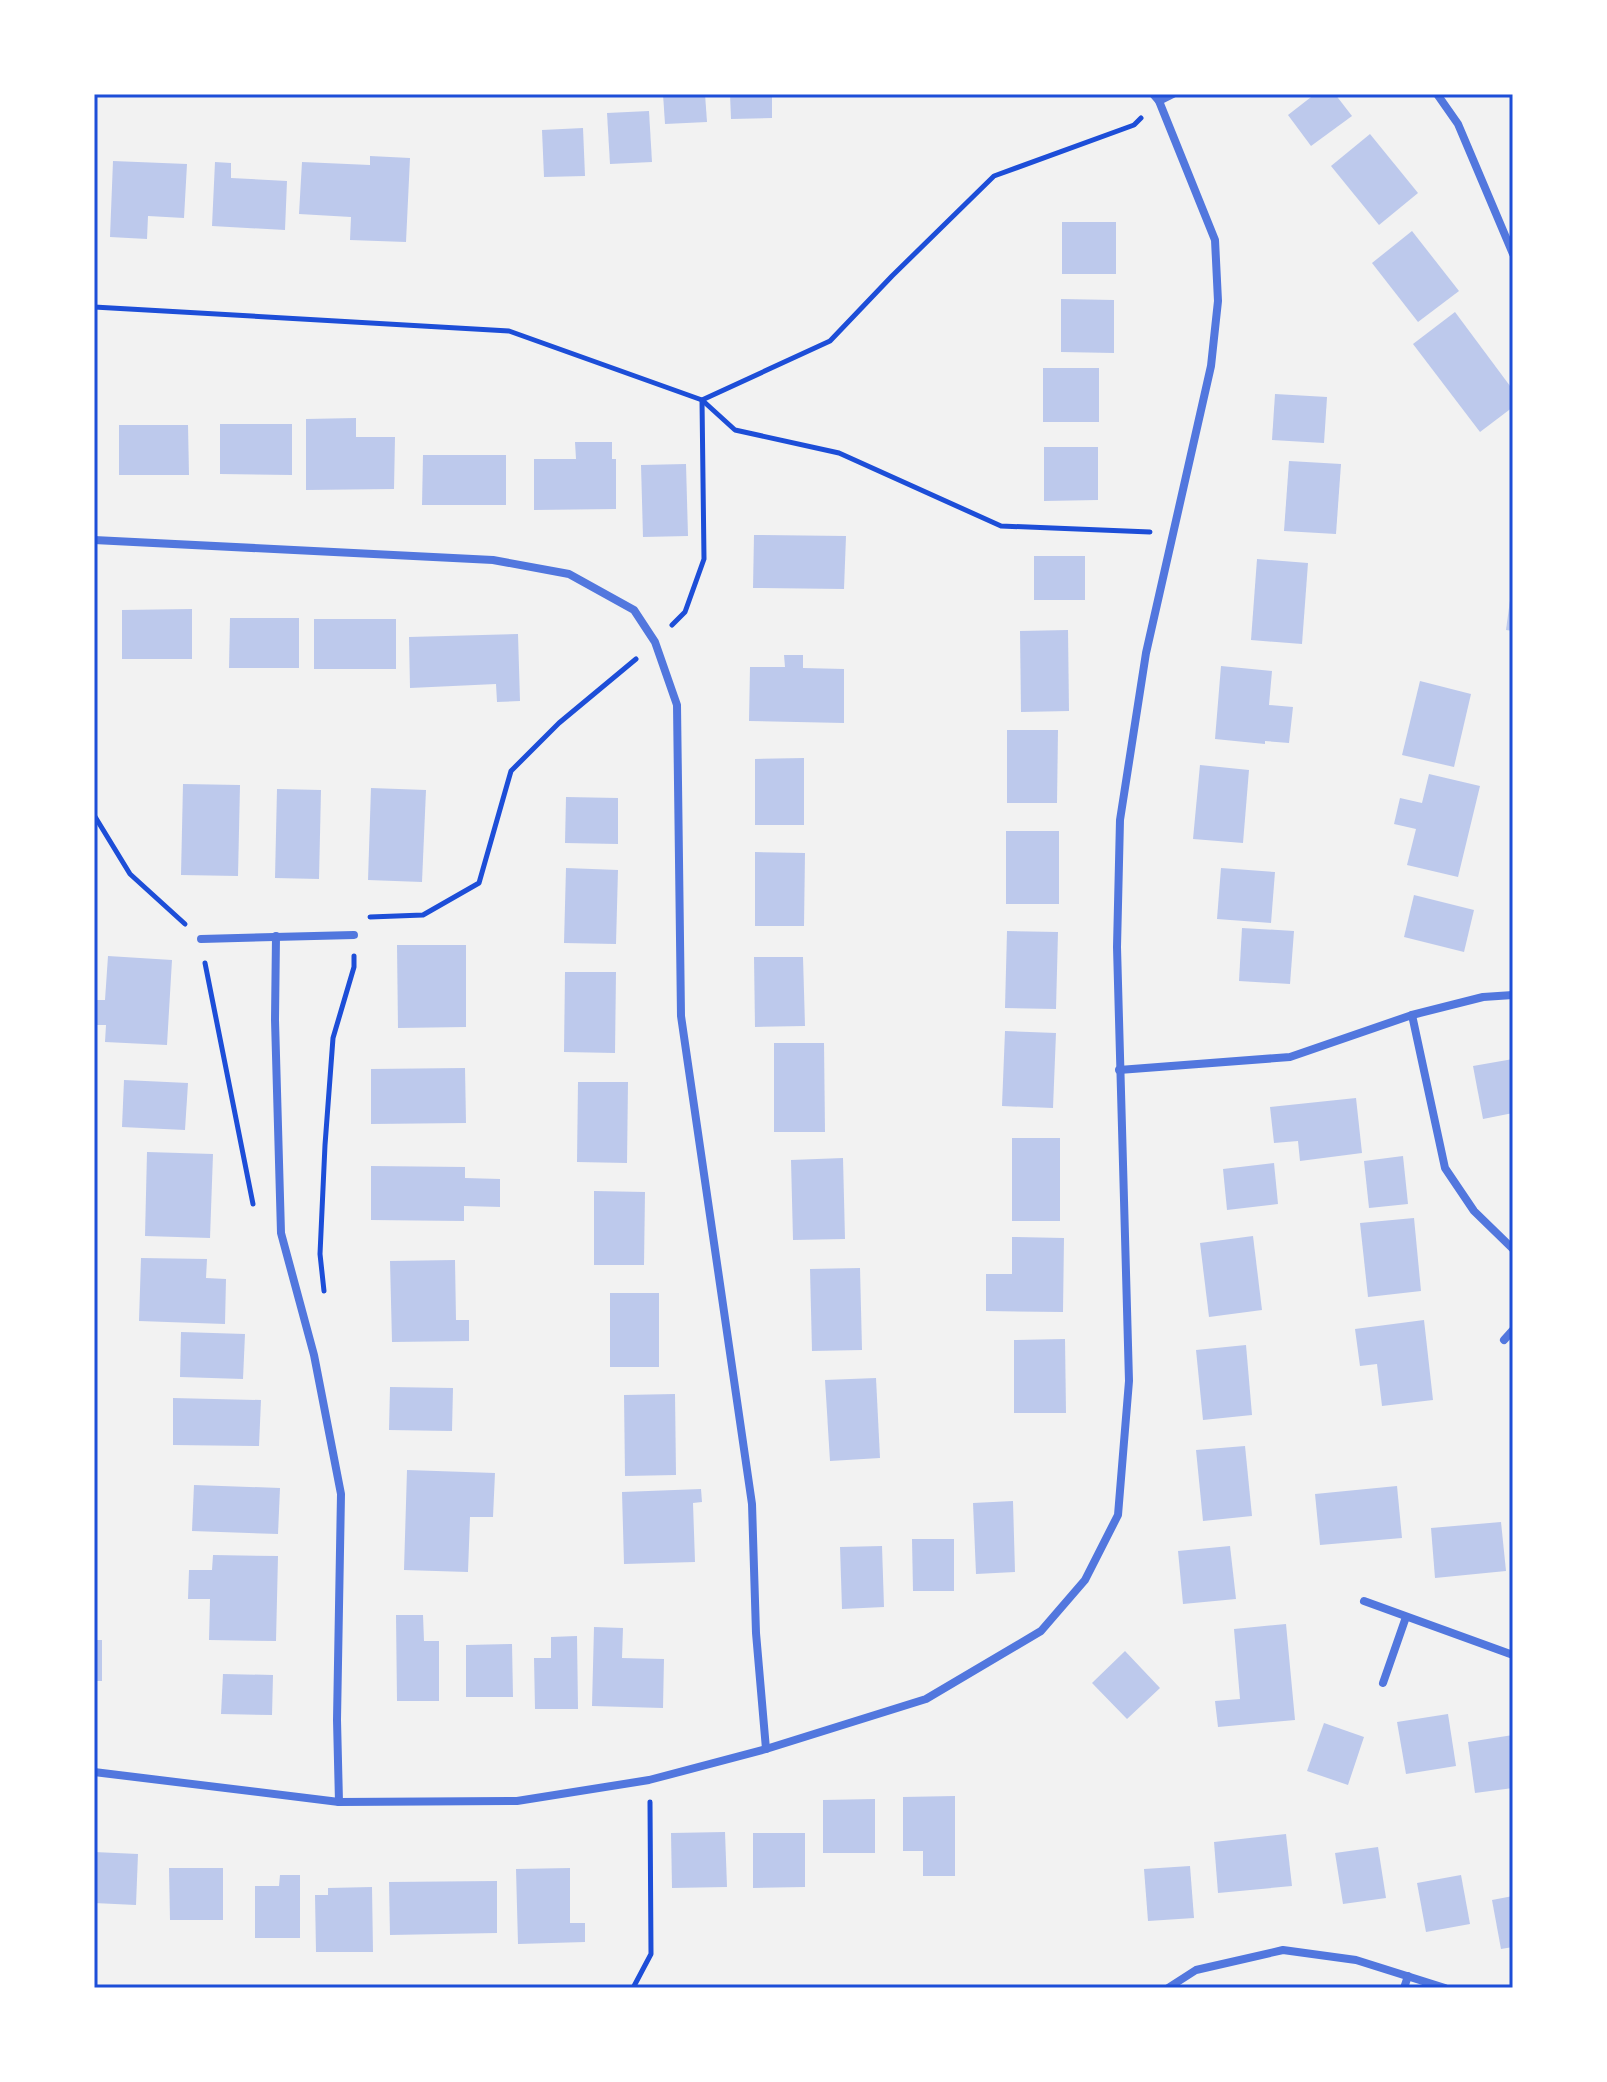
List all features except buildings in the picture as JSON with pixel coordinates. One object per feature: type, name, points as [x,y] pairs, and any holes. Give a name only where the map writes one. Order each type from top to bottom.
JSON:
[{"type":"street","points":[[94,1772],[339,1802],[517,1801],[649,1780],[766,1749],[926,1699],[1041,1631],[1085,1580],[1118,1515],[1129,1381],[1117,947],[1120,820],[1146,653],[1211,366],[1218,301],[1215,240],[1156,97],[1173,94]]},
{"type":"street","points":[[1437,94],[1458,124],[1513,254]]},
{"type":"street","points":[[94,540],[493,560],[569,574],[634,610],[655,642],[677,705],[681,1016],[752,1504],[756,1633],[766,1749]]},
{"type":"street","points":[[201,939],[354,935]]},
{"type":"street","points":[[276,936],[275,1020],[281,1233],[314,1355],[341,1494],[337,1720],[339,1802]]},
{"type":"street","points":[[1119,1070],[1290,1057],[1412,1015],[1483,997],[1513,995]]},
{"type":"street","points":[[1412,1015],[1445,1168],[1474,1211],[1513,1249]]},
{"type":"street","points":[[1504,1340],[1513,1330]]},
{"type":"street","points":[[1364,1601],[1513,1655]]},
{"type":"street","points":[[1383,1683],[1406,1617]]},
{"type":"street","points":[[1168,1988],[1196,1970],[1283,1950],[1356,1960],[1445,1988]]},
{"type":"street","points":[[1404,1988],[1408,1976]]},
{"type":"path","points":[[702,400],[830,341],[994,176],[1134,125],[1156,97]]},
{"type":"path","points":[[94,307],[509,331],[702,400],[735,430],[839,453],[1001,526],[1174,533]]},
{"type":"path","points":[[325,1298],[320,1254],[333,1038],[354,967],[354,935],[368,917],[423,915],[479,883],[511,771],[559,723],[655,642],[685,612],[704,559],[702,400]]},
{"type":"path","points":[[94,815],[130,874],[201,939],[259,1232],[281,1233]]},
{"type":"path","points":[[633,1988],[651,1954],[649,1780]]}]
